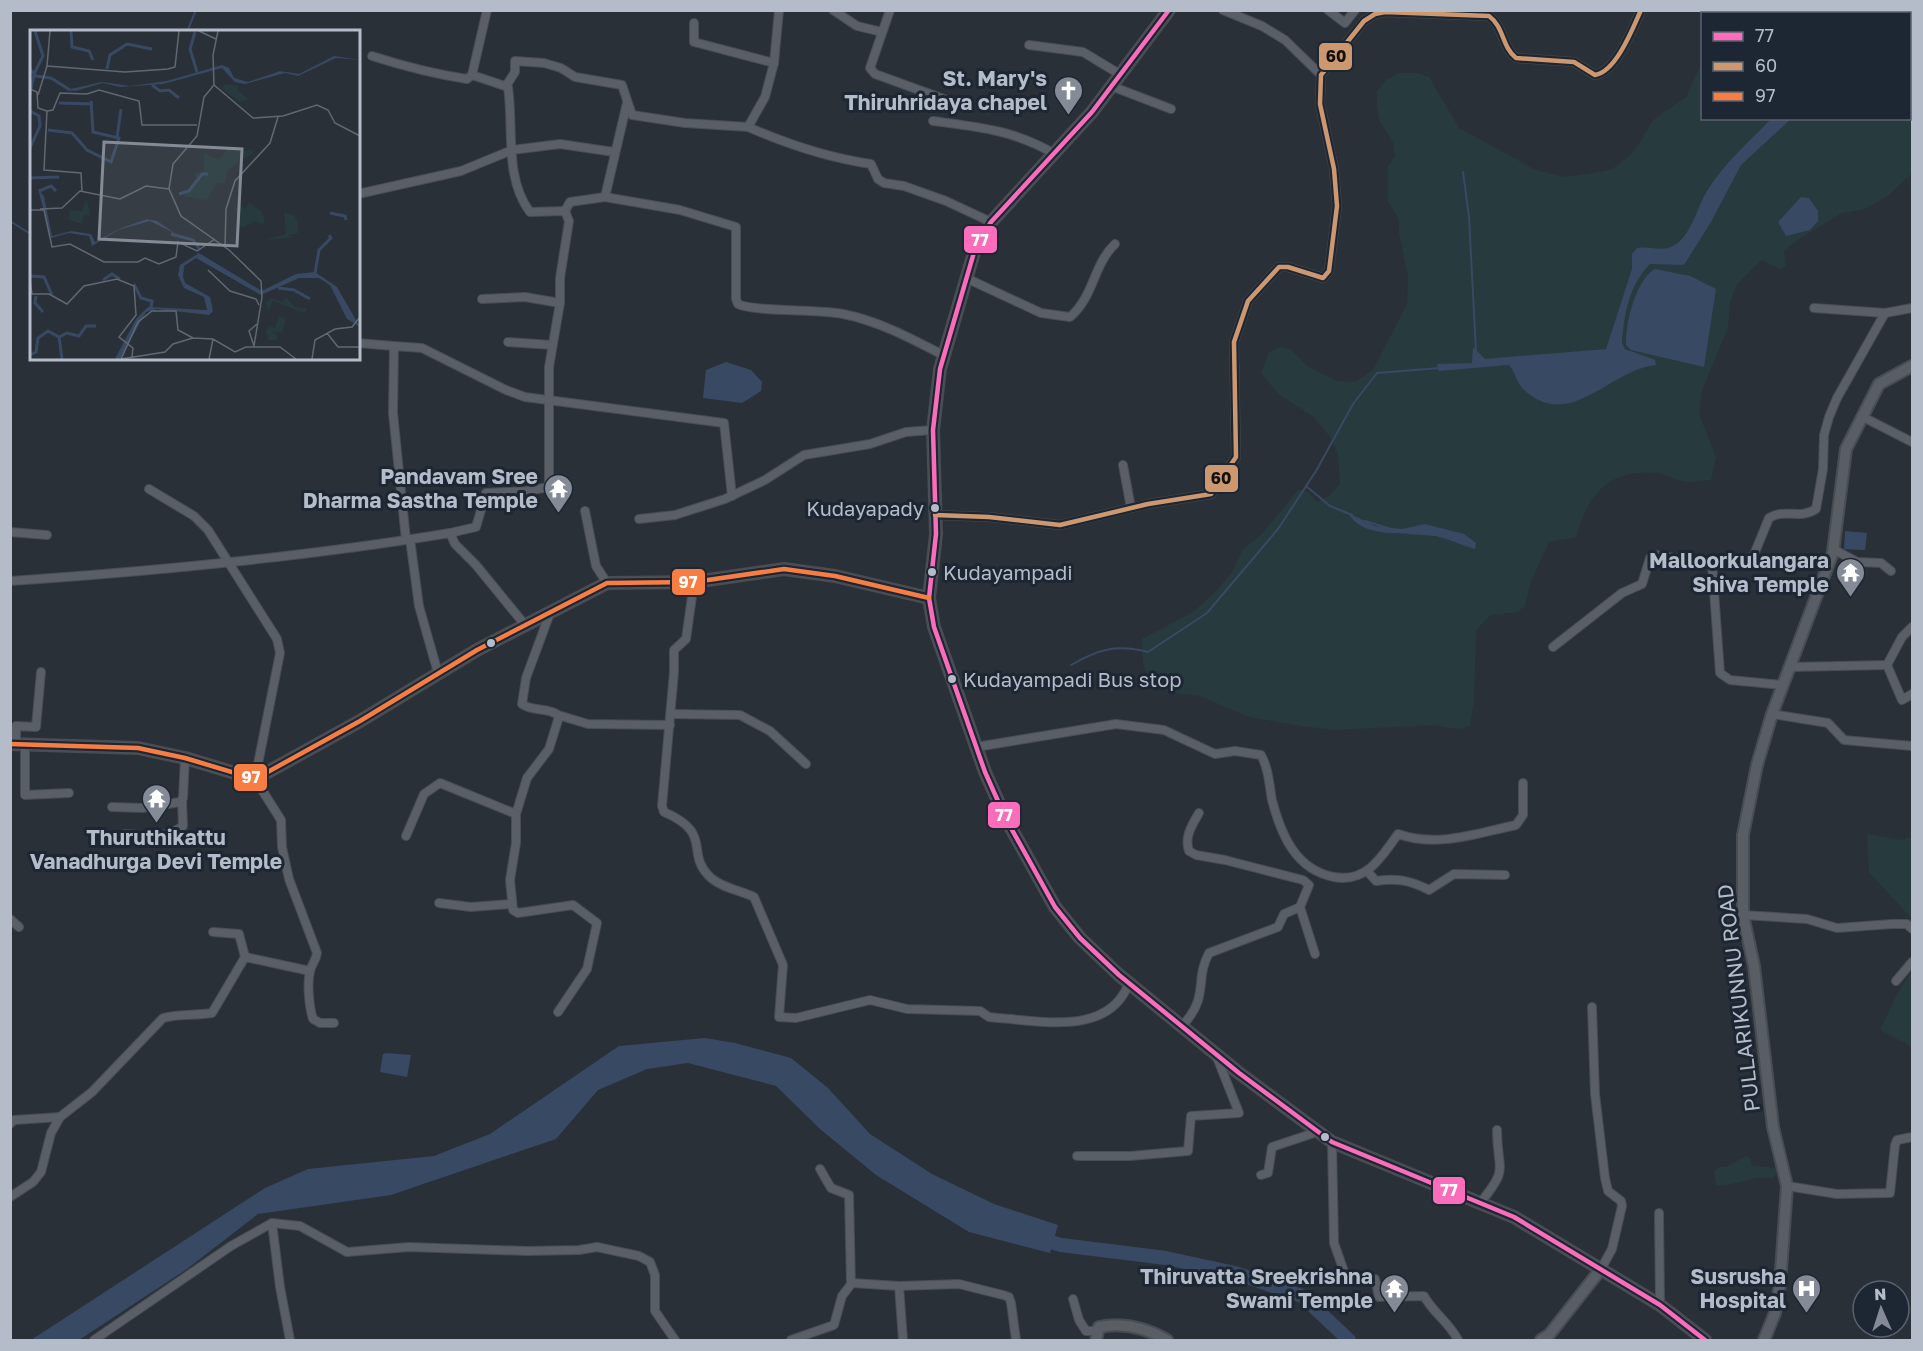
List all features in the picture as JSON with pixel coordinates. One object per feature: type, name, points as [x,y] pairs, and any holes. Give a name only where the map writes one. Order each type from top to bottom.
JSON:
[{"type":"main road","points":[[1169,10],[1092,112],[991,222],[975,249],[937,386],[933,430],[934,570],[929,598],[934,627],[976,747],[1006,819],[1054,907],[1080,939],[1216,1054],[1332,1142],[1514,1217],[1660,1305],[1705,1341]]},
{"type":"main road","name":"PULLARIKUNNU ROAD","points":[[1764,1341],[1775,1312],[1780,1285],[1787,1186],[1773,1127],[1754,966],[1743,915],[1743,835],[1757,765],[1772,714],[1833,549],[1846,449],[1879,384],[1912,366]]},
{"type":"main road","points":[[17,744],[138,748],[184,758],[255,779],[360,721],[438,673],[607,583],[694,582],[784,569],[835,576],[929,598]]},
{"type":"main road","points":[[1541,1341],[1549,1335],[1601,1269]]},
{"type":"main road","points":[[1097,1336],[1099,1327],[1107,1325],[1147,1329],[1167,1341]]},
{"type":"street","points":[[372,56],[467,79],[472,75],[487,10]]},
{"type":"street","points":[[748,127],[765,97],[774,63],[779,10]]},
{"type":"street","points":[[833,10],[857,26],[882,32]]},
{"type":"street","points":[[890,10],[870,68],[875,74],[944,99]]},
{"type":"street","points":[[1223,10],[1262,26],[1285,40],[1321,75]]},
{"type":"street","points":[[1328,10],[1345,23],[1355,10]]},
{"type":"street","points":[[935,515],[989,517],[1060,525],[1131,508],[1206,495],[1217,488],[1236,456],[1234,342],[1248,301],[1279,267],[1288,267],[1323,278],[1329,271],[1337,206],[1334,169],[1320,104],[1321,75],[1364,21],[1375,14],[1385,12],[1489,16],[1496,21],[1507,49],[1516,58],[1574,62],[1590,74],[1601,74],[1627,42],[1641,10]]},
{"type":"street","points":[[694,23],[694,42],[774,63]]},
{"type":"street","points":[[1029,45],[1083,52],[1121,75]]},
{"type":"street","points":[[506,86],[515,72],[515,61],[534,62],[561,68],[575,77],[621,86],[632,114],[685,123],[748,127],[780,141],[837,159],[871,164],[878,179],[884,183],[904,186],[946,201],[991,222]]},
{"type":"street","points":[[472,75],[506,86]]},
{"type":"street","points":[[506,86],[510,98],[514,178],[530,212],[565,211]]},
{"type":"street","points":[[1111,86],[1172,109]]},
{"type":"street","points":[[605,197],[627,101]]},
{"type":"street","points":[[933,121],[1011,133],[1027,138],[1053,153]]},
{"type":"street","points":[[360,194],[461,171],[512,150],[560,144],[614,152]]},
{"type":"street","points":[[565,211],[570,202],[605,197],[680,210],[736,227],[736,299],[743,307],[843,314],[886,327],[945,356]]},
{"type":"street","points":[[10,581],[122,574],[321,553],[450,533],[476,527],[486,492],[549,488],[549,399],[552,345],[560,303],[560,278],[569,220],[565,211]]},
{"type":"street","points":[[968,279],[1041,313],[1070,317],[1081,308],[1103,255],[1115,244]]},
{"type":"street","points":[[482,299],[525,297],[560,303]]},
{"type":"street","points":[[1814,308],[1885,313],[1912,308]]},
{"type":"street","points":[[1553,647],[1622,592],[1642,584],[1650,558],[1672,557],[1712,564],[1754,557],[1769,518],[1774,514],[1806,515],[1816,509],[1823,469],[1824,435],[1829,417],[1837,398],[1885,313]]},
{"type":"street","points":[[508,342],[552,345]]},
{"type":"street","points":[[360,343],[422,348],[506,390],[525,397],[724,423],[732,496]]},
{"type":"street","points":[[394,346],[393,413],[408,539],[419,606],[438,673]]},
{"type":"street","points":[[1861,416],[1912,442]]},
{"type":"street","points":[[639,519],[675,515],[732,496],[765,480],[804,455],[870,444],[906,432],[933,430]]},
{"type":"street","points":[[1123,465],[1131,508]]},
{"type":"street","points":[[149,489],[194,516],[214,538],[227,562],[278,639],[280,649],[255,779],[281,820],[282,847],[289,879],[316,953],[316,961],[310,971],[310,1010],[314,1019],[320,1023],[334,1023]]},
{"type":"street","points":[[585,511],[596,566],[607,583]]},
{"type":"street","points":[[10,532],[47,535]]},
{"type":"street","points":[[450,533],[455,544],[476,565],[525,625]]},
{"type":"street","points":[[1833,549],[1857,562],[1881,563],[1891,571]]},
{"type":"street","points":[[1712,564],[1719,673],[1730,680],[1784,685]]},
{"type":"street","points":[[694,582],[686,639],[674,650],[671,714],[661,799],[664,812],[690,828],[696,837],[701,866],[708,876],[728,888],[754,897],[783,965],[778,1017],[796,1018],[870,1000],[907,1009],[980,1011],[989,1017],[1073,1023],[1090,1020],[1110,1010],[1124,998],[1130,983]]},
{"type":"street","points":[[550,613],[526,678],[522,704],[588,724],[670,725]]},
{"type":"street","points":[[1887,665],[1902,637],[1912,627]]},
{"type":"street","points":[[1790,667],[1887,665]]},
{"type":"street","points":[[1887,665],[1902,700],[1912,694]]},
{"type":"street","points":[[41,672],[36,727],[16,726],[25,795],[69,793]]},
{"type":"street","points":[[671,714],[740,715],[770,731],[806,764]]},
{"type":"street","points":[[1772,714],[1828,723],[1844,740],[1912,746]]},
{"type":"street","points":[[558,715],[549,749],[527,778],[516,814],[516,843],[510,880],[511,904],[513,910],[518,913],[573,904],[597,923],[587,969],[558,1012]]},
{"type":"street","points":[[976,747],[1116,724],[1164,730],[1215,754],[1236,751],[1261,756],[1267,767],[1272,800],[1288,843],[1303,864],[1318,874],[1356,878],[1367,871],[1398,834],[1411,839],[1441,841],[1516,825],[1523,816],[1523,783]]},
{"type":"street","points":[[124,834],[155,836],[176,831],[183,826],[184,758]]},
{"type":"street","points":[[406,836],[424,794],[440,783],[516,814]]},
{"type":"street","points":[[112,807],[142,808],[182,800]]},
{"type":"street","points":[[1199,813],[1189,832],[1186,844],[1189,851],[1304,880],[1309,885]]},
{"type":"street","points":[[1367,871],[1376,881],[1394,879],[1413,881],[1429,890],[1454,874],[1505,875]]},
{"type":"street","points":[[1315,954],[1300,907],[1309,885],[1318,874]]},
{"type":"street","points":[[440,903],[471,907],[511,904]]},
{"type":"street","points":[[1183,1025],[1195,1012],[1201,997],[1204,967],[1209,953],[1278,927],[1284,914],[1300,907]]},
{"type":"street","points":[[1743,915],[1807,920],[1837,928],[1907,924],[1912,929]]},
{"type":"street","points":[[10,918],[19,927]]},
{"type":"street","points":[[10,1197],[33,1182],[41,1172],[51,1133],[60,1117],[92,1092],[163,1018],[179,1014],[197,1016],[212,1013],[245,957],[239,934],[213,932]]},
{"type":"street","points":[[245,957],[310,971]]},
{"type":"street","points":[[1896,981],[1912,962]]},
{"type":"street","points":[[1592,1007],[1595,1094],[1605,1178],[1608,1191],[1621,1201],[1622,1206],[1612,1249],[1601,1269]]},
{"type":"street","points":[[1077,1156],[1131,1156],[1188,1151],[1191,1116],[1239,1113],[1216,1054]]},
{"type":"street","points":[[10,1124],[14,1120],[60,1117]]},
{"type":"street","points":[[1481,1202],[1499,1180],[1502,1164],[1497,1149],[1497,1130]]},
{"type":"street","points":[[1262,1175],[1268,1173],[1272,1147],[1317,1132]]},
{"type":"street","points":[[1787,1186],[1830,1194],[1890,1193],[1895,1145],[1897,1140],[1912,1137]]},
{"type":"street","points":[[1332,1142],[1335,1243],[1347,1280],[1375,1279],[1379,1298],[1424,1296],[1432,1312],[1451,1326],[1458,1341]]},
{"type":"street","points":[[791,1341],[834,1325],[842,1296],[850,1284],[849,1195],[831,1188],[820,1169]]},
{"type":"street","points":[[1659,1213],[1660,1305]]},
{"type":"street","points":[[272,1223],[290,1341]]},
{"type":"street","points":[[94,1341],[231,1246],[272,1223],[300,1226],[347,1252],[409,1247],[527,1251],[579,1250],[597,1247],[639,1256],[650,1262],[655,1275],[655,1311],[675,1341]]},
{"type":"street","points":[[850,1284],[899,1286],[959,1284],[1009,1297],[1016,1341]]},
{"type":"street","points":[[899,1286],[903,1341]]},
{"type":"street","points":[[1072,1299],[1079,1320],[1086,1331],[1097,1336]]},
{"type":"green space","points":[[1878,11],[1879,12],[1724,12]]},
{"type":"green space","points":[[1912,36],[1912,173],[1888,196],[1865,209],[1842,213],[1799,239],[1784,251],[1786,265],[1780,269],[1762,260],[1737,284],[1730,303],[1728,328],[1702,390],[1699,414],[1716,457],[1711,480],[1686,482],[1657,473],[1626,475],[1613,480],[1594,497],[1587,508],[1576,537],[1549,542],[1531,581],[1525,606],[1517,612],[1491,615],[1476,630],[1474,701],[1470,726],[1458,729],[1432,725],[1335,730],[1301,726],[1249,717],[1200,696],[1173,693],[1152,686],[1143,664],[1142,639],[1193,612],[1214,593],[1232,572],[1243,549],[1262,534],[1299,489],[1309,493],[1317,502],[1329,496],[1340,484],[1338,454],[1331,438],[1313,416],[1278,394],[1261,373],[1269,352],[1280,347],[1290,349],[1307,366],[1337,381],[1355,382],[1373,370],[1407,304],[1408,276],[1399,233],[1399,220],[1388,201],[1388,167],[1395,156],[1393,142],[1380,122],[1377,107],[1377,91],[1386,80],[1399,73],[1417,73],[1429,77],[1459,128],[1536,170],[1565,177],[1611,170],[1638,146],[1653,120],[1686,97],[1701,64],[1701,120],[1911,120]]},
{"type":"green space","points":[[1867,834],[1902,840],[1912,837],[1912,919],[1869,872]]},
{"type":"green space","points":[[1912,971],[1912,1047],[1880,1030],[1898,992]]},
{"type":"green space","points":[[1746,1156],[1751,1159],[1751,1165],[1776,1168],[1777,1174],[1772,1178],[1757,1178],[1716,1185],[1714,1172],[1720,1166],[1726,1167]]},
{"type":"water","points":[[1770,120],[1790,120],[1741,165],[1711,222],[1684,265],[1650,264],[1637,281],[1626,311],[1622,343],[1625,349],[1655,360],[1656,365],[1638,369],[1573,402],[1557,405],[1540,401],[1523,389],[1509,365],[1439,371],[1437,364],[1472,363],[1473,347],[1485,359],[1606,349],[1632,269],[1632,254],[1637,248],[1665,249],[1679,242],[1689,229],[1703,198],[1729,162]]},
{"type":"water","points":[[1801,197],[1809,198],[1818,211],[1818,221],[1810,230],[1786,236],[1778,222]]},
{"type":"water","points":[[1655,269],[1690,276],[1716,289],[1704,367],[1631,350],[1626,345],[1627,326],[1637,292],[1648,274]]},
{"type":"water","points":[[726,362],[751,370],[762,382],[761,391],[742,403],[703,398],[706,370]]},
{"type":"water","points":[[1348,513],[1375,526],[1402,529],[1425,524],[1464,534],[1476,543],[1475,549],[1436,536],[1374,531],[1355,522]]},
{"type":"water","points":[[1845,531],[1867,533],[1865,550],[1844,549]]},
{"type":"water","points":[[705,1038],[735,1043],[791,1058],[828,1088],[870,1134],[932,1174],[994,1204],[1058,1225],[1050,1253],[969,1232],[876,1175],[820,1129],[776,1086],[688,1063],[647,1069],[598,1090],[556,1139],[391,1195],[258,1214],[187,1269],[79,1340],[31,1340],[265,1188],[308,1169],[434,1156],[490,1134],[619,1046]]},
{"type":"water","points":[[383,1054],[411,1055],[407,1077],[380,1072]]},
{"type":"waterway","points":[[188,30],[196,10]]},
{"type":"waterway","points":[[1463,172],[1469,217],[1476,351]]},
{"type":"waterway","points":[[10,221],[30,234]]},
{"type":"waterway","points":[[1071,665],[1108,649],[1127,648],[1148,652],[1207,613],[1278,529],[1316,471],[1353,404],[1377,373],[1440,368]]},
{"type":"waterway","points":[[1306,486],[1330,506],[1352,515]]},
{"type":"waterway","points":[[1365,521],[1388,528]]},
{"type":"waterway","points":[[1408,533],[1436,535]]},
{"type":"waterway","points":[[1037,1238],[1061,1245],[1166,1258],[1235,1273],[1302,1296],[1349,1340]]},
{"type":"transit line","name":"77","points":[[1169,10],[1092,112],[991,222],[975,249],[940,369],[933,430],[936,534],[929,598],[934,627],[985,772],[1006,819],[1055,907],[1080,938],[1119,975],[1239,1073],[1332,1142],[1514,1217],[1660,1305],[1705,1340]]},
{"type":"transit line","name":"60","points":[[935,515],[989,517],[1060,525],[1148,504],[1211,494],[1236,457],[1234,342],[1248,301],[1279,267],[1288,267],[1323,278],[1329,271],[1337,206],[1334,169],[1320,104],[1321,75],[1364,21],[1375,14],[1385,12],[1489,16],[1498,26],[1508,48],[1516,58],[1574,62],[1595,75],[1603,72],[1617,58],[1641,10]]},
{"type":"transit line","name":"97","points":[[10,744],[138,748],[185,758],[255,779],[360,721],[477,650],[607,583],[694,582],[784,569],[835,576],[929,598]]},
{"type":"place","name":"St. Mary's Thiruhridaya chapel","points":[[1068,116]]},
{"type":"place","name":"Kudayapady","points":[[935,508]]},
{"type":"place","name":"Pandavam Sree Dharma Sastha Temple","points":[[559,514]]},
{"type":"place","name":"Kudayampadi","points":[[932,572]]},
{"type":"place","name":"Malloorkulangara Shiva Temple","points":[[1850,598]]},
{"type":"place","name":"Kudayampadi Bus stop","points":[[952,679]]},
{"type":"place","name":"Thuruthikattu Vanadhurga Devi Temple","points":[[156,824]]},
{"type":"place","name":"Thiruvatta Sreekrishna Swami Temple","points":[[1394,1314]]},
{"type":"place","name":"Susrusha Hospital","points":[[1807,1314]]}]
